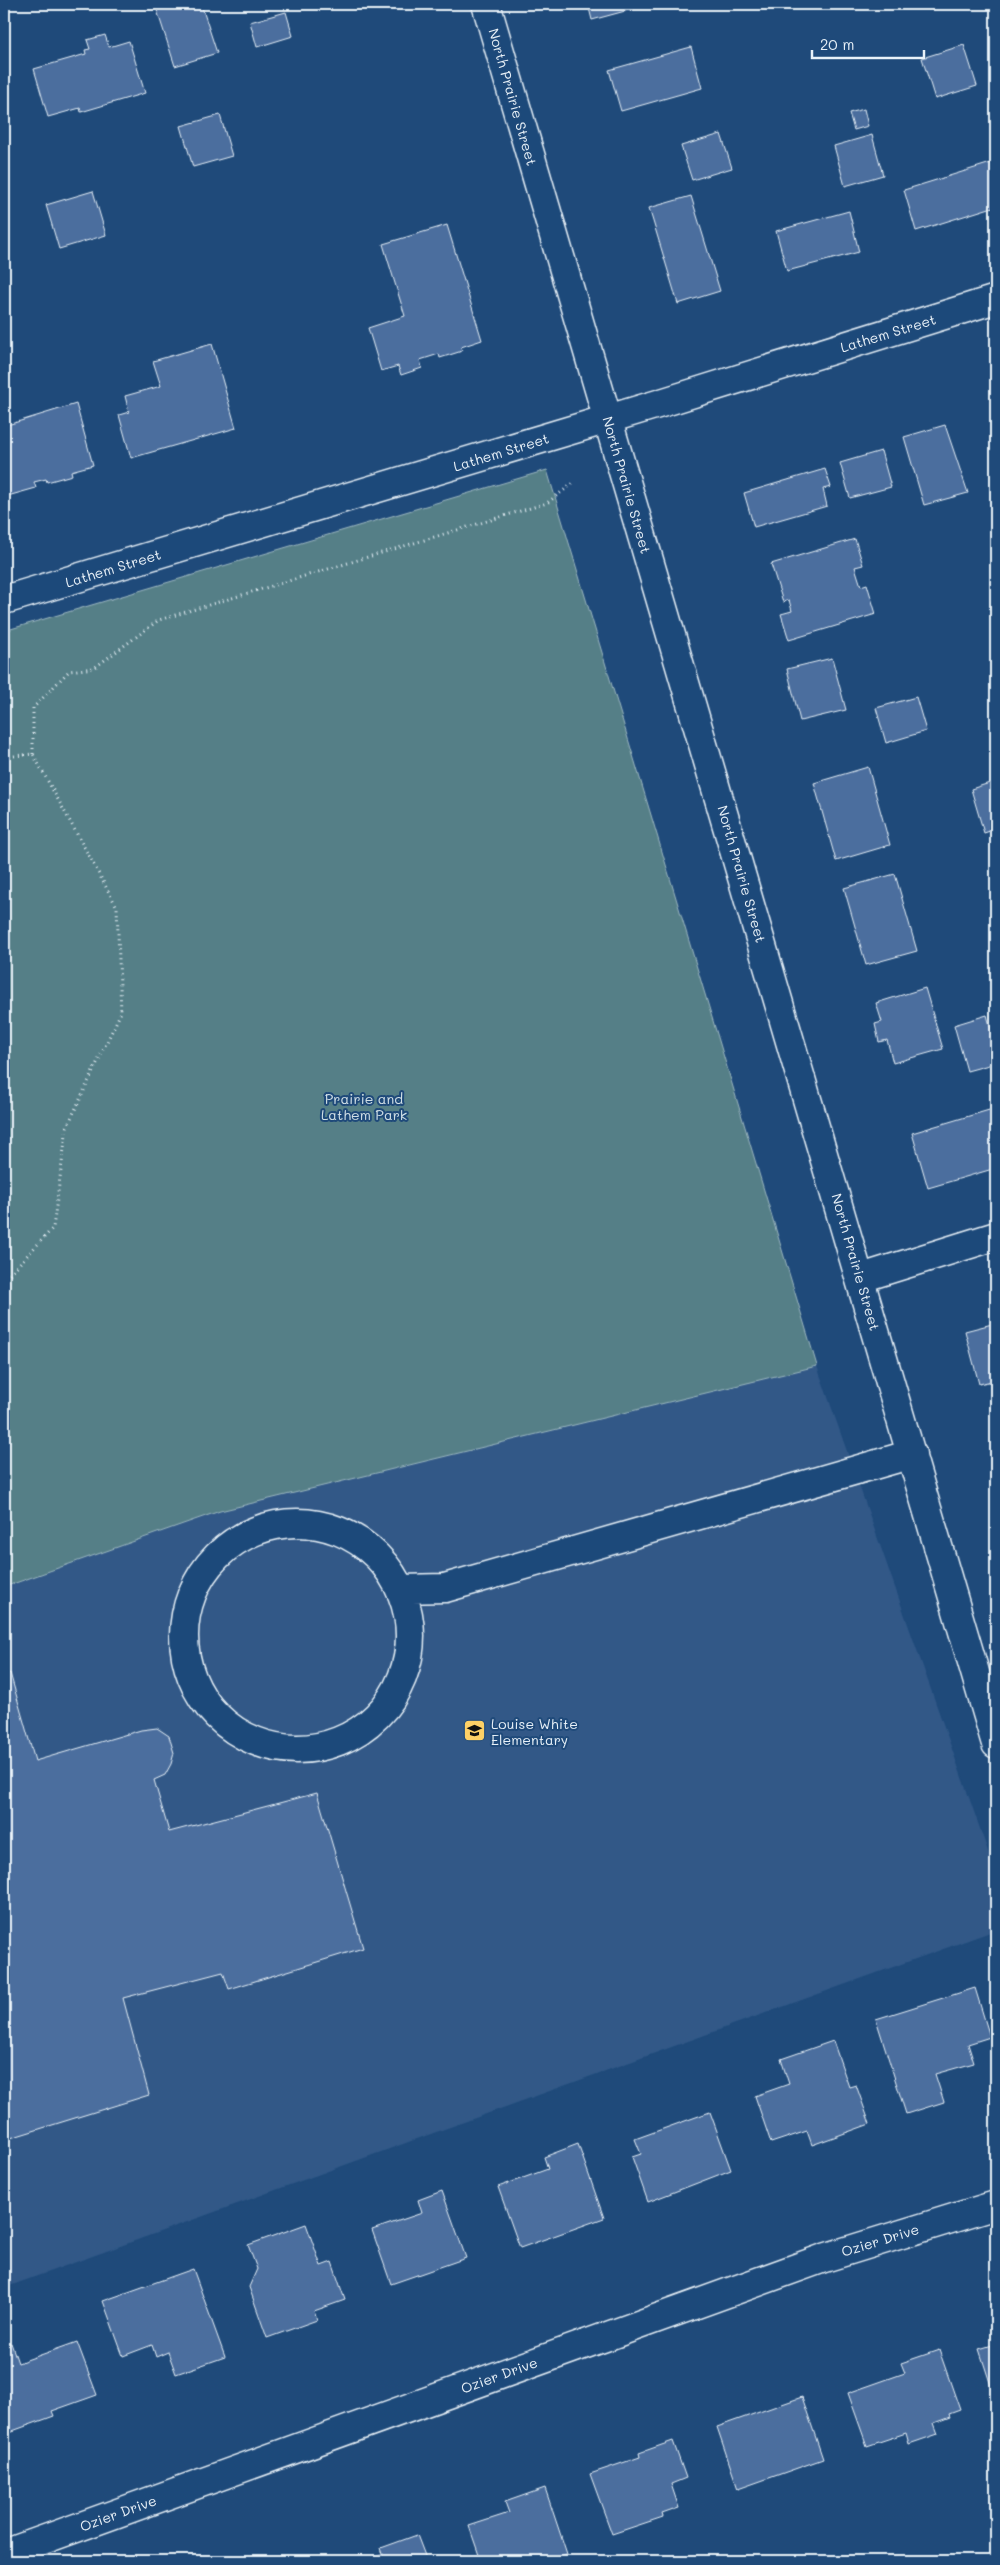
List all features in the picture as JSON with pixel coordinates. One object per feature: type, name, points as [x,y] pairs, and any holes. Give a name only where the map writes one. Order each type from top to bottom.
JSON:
[{"type":"street","name":"North Prairie Street","points":[[486,4],[861,1278],[996,1744]]},
{"type":"street","name":"Lathem Street","points":[[4,600],[608,419],[996,299]]},
{"type":"street","points":[[861,1278],[996,1236]]},
{"type":"street","points":[[401,1589],[445,1588],[912,1454]]},
{"type":"street","points":[[304,1522],[329,1527],[352,1537],[372,1550],[388,1568],[401,1589],[408,1613],[410,1637],[407,1662],[399,1685],[386,1706],[367,1724],[345,1738],[320,1746],[294,1749],[268,1745],[244,1736],[216,1715],[204,1702],[192,1678],[185,1653],[184,1628],[188,1603],[199,1580],[213,1560],[232,1543],[254,1531],[279,1524],[304,1522]]},
{"type":"street","name":"Ozier Drive","points":[[4,2554],[824,2258],[996,2205]]},
{"type":"path","points":[[4,1280],[53,1228],[68,1127],[121,1012],[117,907],[33,754],[33,708],[69,671],[94,668],[159,620],[547,503],[575,482]]},
{"type":"path","points":[[4,757],[33,754]]},
{"type":"shaded area","name":"Louise White Elementary","points":[[817,1366],[996,1874],[996,1930],[4,2288],[4,1587],[220,1511]]},
{"type":"green space","name":"Prairie and Lathem Park","points":[[547,470],[817,1366],[220,1511],[4,1587],[4,631]]},
{"type":"building","points":[[155,4],[201,4],[217,53],[175,66]]},
{"type":"building","points":[[588,4],[651,4],[592,20]]},
{"type":"building","points":[[286,12],[293,36],[257,47],[250,22]]},
{"type":"building","points":[[105,35],[109,47],[129,41],[145,93],[81,112],[80,108],[48,117],[34,69],[86,54],[85,50],[90,49],[87,40]]},
{"type":"building","points":[[964,45],[977,86],[935,99],[922,58]]},
{"type":"building","points":[[691,47],[702,88],[621,111],[609,70]]},
{"type":"building","points":[[864,109],[868,126],[854,130],[849,113]]},
{"type":"building","points":[[220,115],[232,156],[193,167],[181,126]]},
{"type":"building","points":[[721,134],[732,168],[692,180],[681,146]]},
{"type":"building","points":[[872,135],[883,175],[845,186],[834,146]]},
{"type":"building","points":[[991,163],[996,179],[996,206],[916,231],[904,190]]},
{"type":"building","points":[[93,191],[106,235],[59,249],[46,205]]},
{"type":"building","points":[[691,196],[720,291],[678,304],[649,208]]},
{"type":"building","points":[[849,211],[859,252],[787,271],[776,231]]},
{"type":"building","points":[[447,225],[482,340],[461,347],[462,351],[440,358],[439,354],[420,360],[422,368],[401,375],[398,366],[381,371],[368,328],[405,316],[383,244]]},
{"type":"building","points":[[212,344],[236,428],[131,458],[119,415],[129,412],[125,396],[161,386],[153,361]]},
{"type":"building","points":[[76,404],[93,465],[71,471],[72,475],[47,482],[46,479],[34,482],[36,488],[4,497],[4,426]]},
{"type":"building","points":[[945,425],[968,493],[924,505],[904,437]]},
{"type":"building","points":[[881,451],[891,487],[850,498],[840,463]]},
{"type":"building","points":[[825,469],[831,487],[823,489],[827,506],[754,527],[744,493]]},
{"type":"building","points":[[855,539],[863,565],[855,567],[861,586],[867,584],[876,614],[789,640],[781,614],[792,611],[789,600],[783,602],[771,564]]},
{"type":"building","points":[[832,658],[846,710],[800,721],[787,669]]},
{"type":"building","points":[[916,697],[926,731],[886,743],[876,708]]},
{"type":"building","points":[[868,767],[890,845],[836,861],[814,783]]},
{"type":"building","points":[[996,781],[996,829],[984,833],[971,789]]},
{"type":"building","points":[[895,874],[917,951],[866,965],[844,888]]},
{"type":"building","points":[[925,988],[943,1049],[893,1063],[887,1040],[879,1042],[875,1024],[882,1022],[876,1003]]},
{"type":"building","points":[[987,1015],[996,1047],[996,1063],[967,1071],[954,1025]]},
{"type":"building","points":[[996,1108],[996,1168],[928,1188],[912,1133]]},
{"type":"building","points":[[996,1323],[996,1380],[979,1384],[965,1331]]},
{"type":"building","points":[[10,1673],[35,1761],[141,1730],[157,1728],[169,1736],[174,1753],[171,1764],[165,1775],[154,1780],[169,1832],[317,1793],[363,1948],[229,1989],[223,1972],[123,1998],[149,2095],[4,2140],[4,1675]]},
{"type":"building","points":[[975,1988],[990,2037],[968,2044],[974,2063],[935,2074],[944,2102],[906,2114],[876,2019]]},
{"type":"building","points":[[833,2041],[849,2087],[856,2085],[870,2124],[812,2145],[807,2131],[771,2143],[755,2096],[789,2084],[781,2059]]},
{"type":"building","points":[[710,2112],[731,2170],[648,2202],[632,2157],[641,2154],[635,2139]]},
{"type":"building","points":[[578,2144],[604,2218],[520,2248],[498,2187],[548,2169],[544,2157]]},
{"type":"building","points":[[442,2191],[466,2258],[391,2284],[372,2230],[422,2213],[418,2200]]},
{"type":"building","points":[[306,2224],[321,2266],[332,2262],[345,2300],[314,2311],[317,2320],[267,2338],[249,2287],[257,2269],[248,2245]]},
{"type":"building","points":[[193,2269],[225,2357],[176,2374],[168,2352],[156,2357],[152,2345],[123,2356],[103,2301]]},
{"type":"building","points":[[77,2342],[97,2395],[52,2411],[54,2416],[4,2434],[4,2346],[11,2343],[18,2363]]},
{"type":"building","points":[[996,2344],[996,2401],[979,2349]]},
{"type":"building","points":[[939,2350],[960,2410],[949,2414],[950,2417],[934,2423],[938,2434],[909,2444],[906,2433],[867,2446],[848,2393],[905,2373],[901,2363]]},
{"type":"building","points":[[802,2397],[823,2459],[738,2489],[717,2427]]},
{"type":"building","points":[[673,2441],[686,2478],[671,2484],[679,2508],[662,2514],[663,2517],[612,2534],[590,2474],[640,2457],[639,2453]]},
{"type":"building","points":[[545,2488],[567,2554],[546,2561],[481,2561],[469,2526],[509,2513],[505,2502]]},
{"type":"building","points":[[417,2535],[427,2561],[363,2561],[383,2554],[381,2548]]},
{"type":"place","name":"Louise White Elementary","points":[[475,1731]]}]
